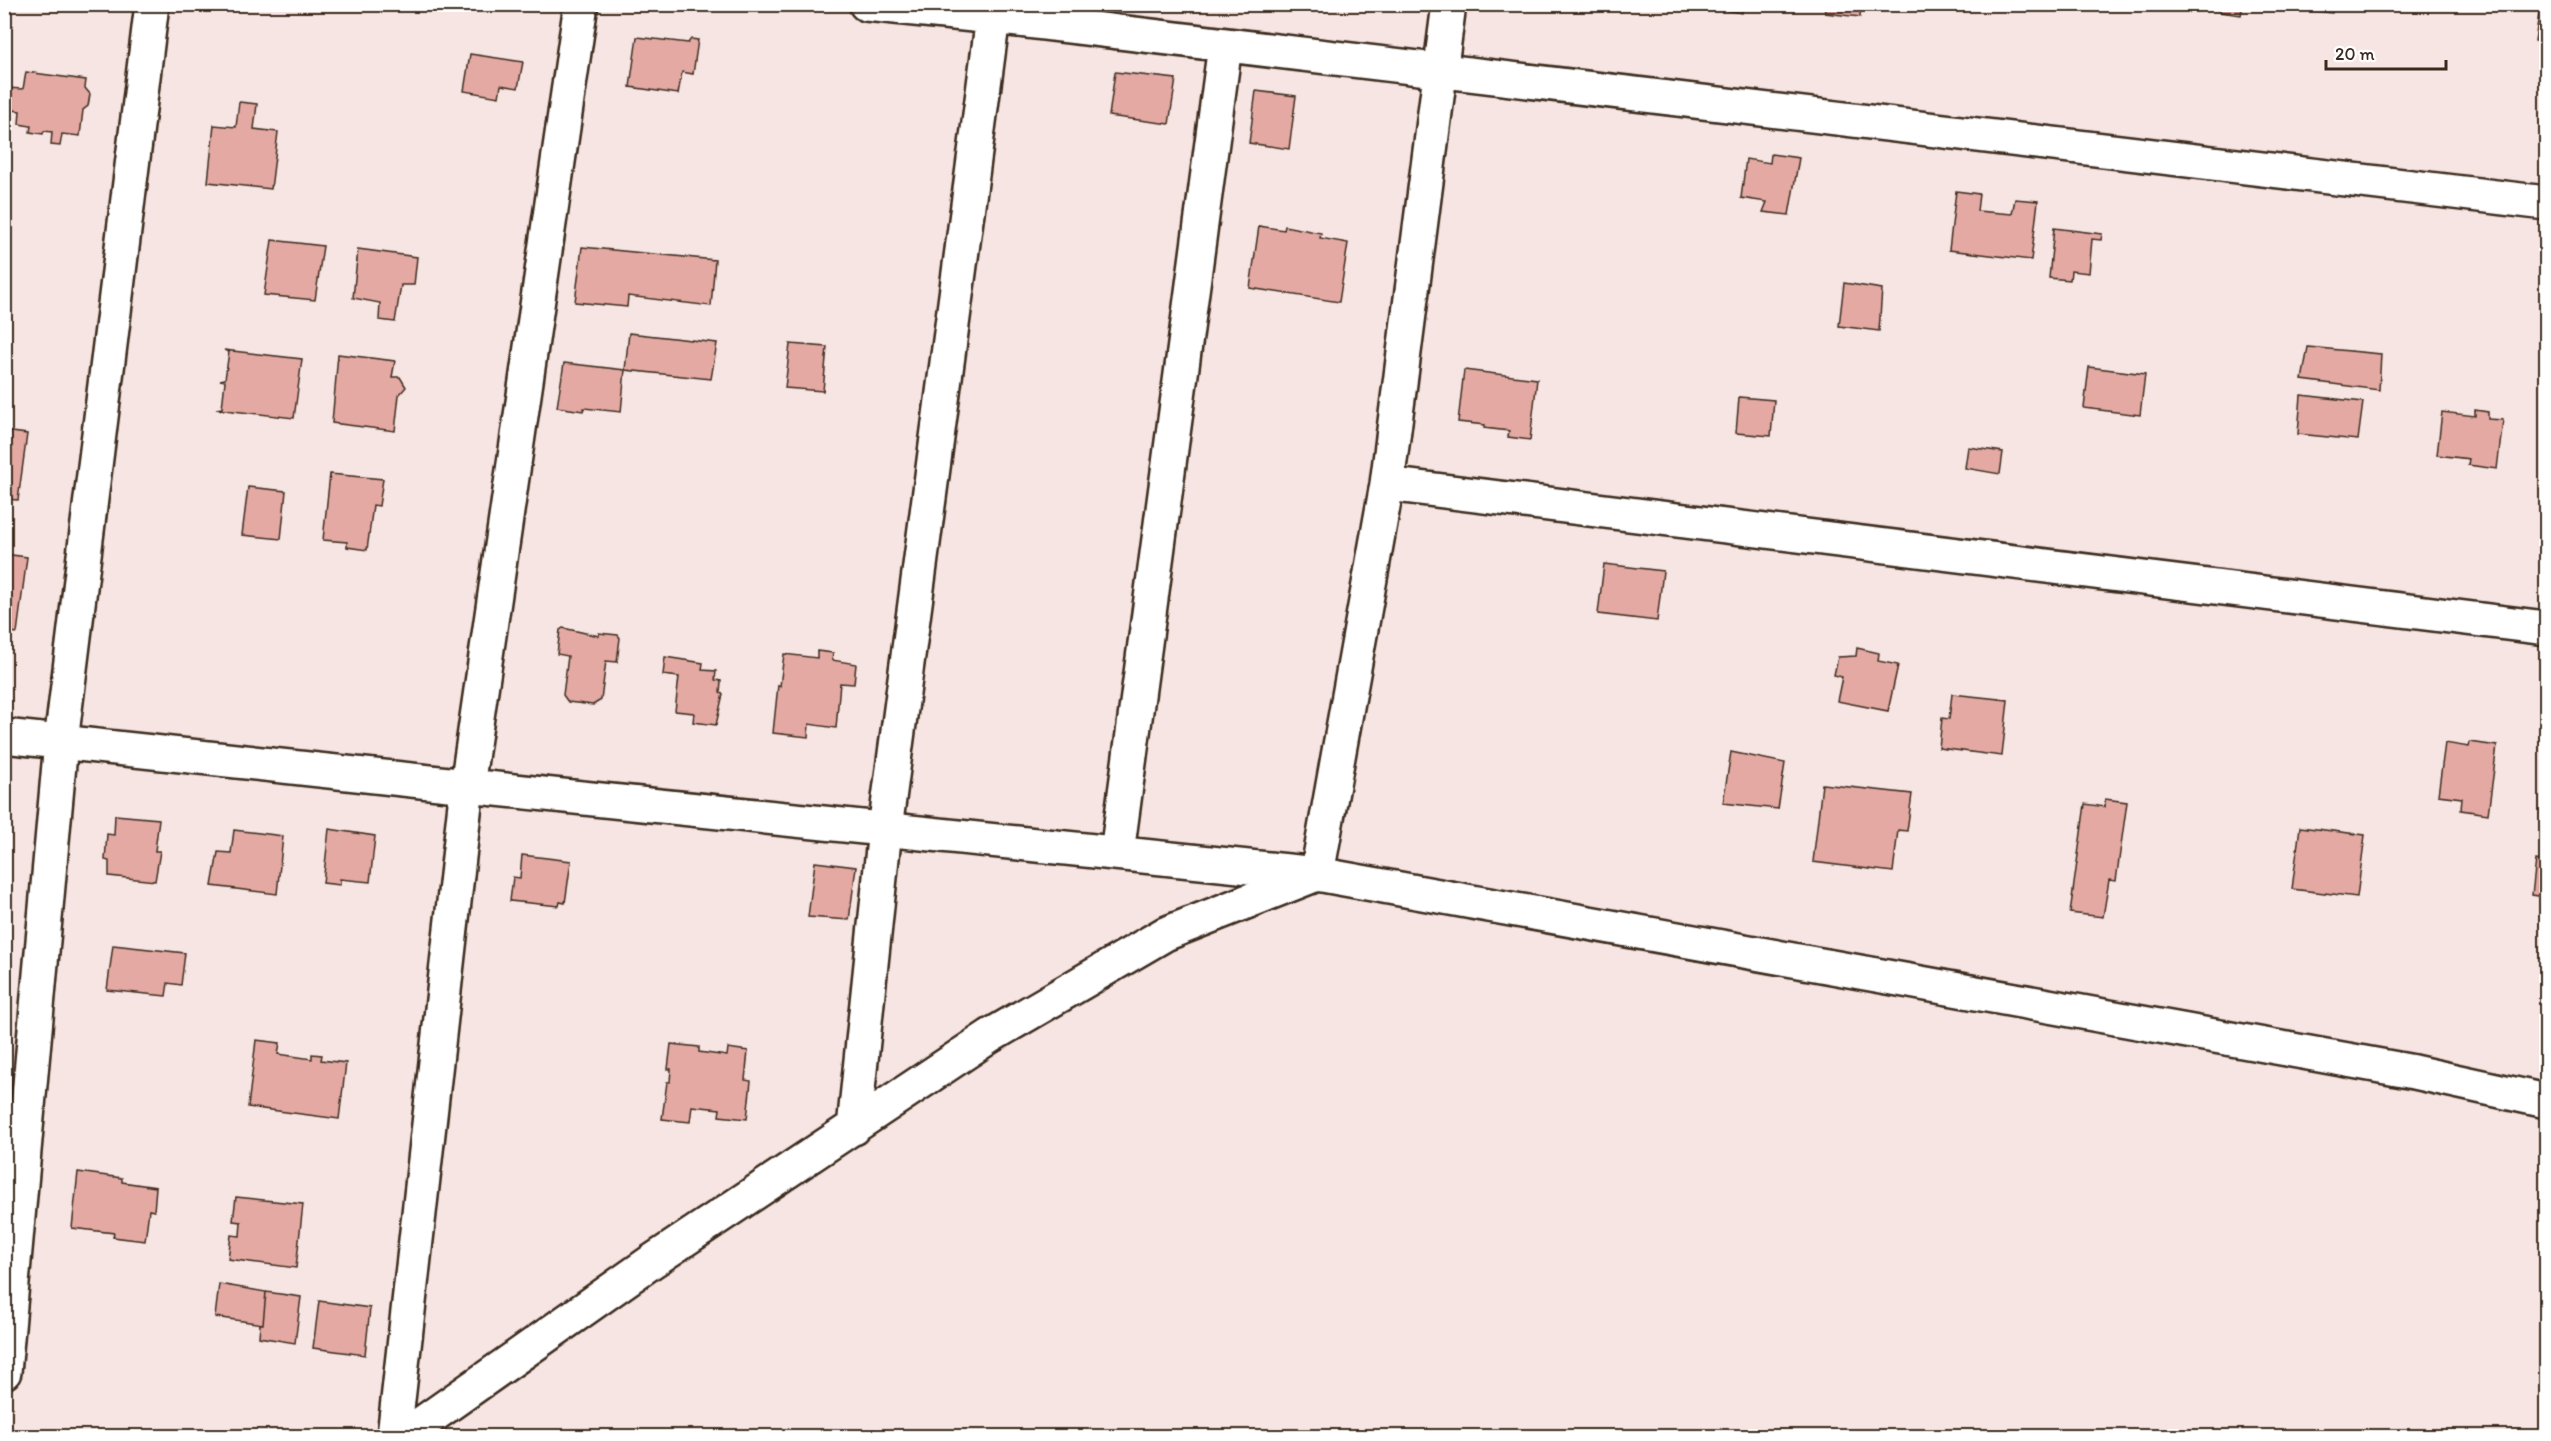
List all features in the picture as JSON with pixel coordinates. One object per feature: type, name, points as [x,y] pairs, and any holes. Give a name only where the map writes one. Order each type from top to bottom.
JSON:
[{"type":"street","points":[[4,1372],[61,742],[152,4]]},
{"type":"street","points":[[394,1437],[467,786],[581,4]]},
{"type":"street","points":[[866,4],[993,17],[2547,203]]},
{"type":"street","points":[[1317,874],[1387,484],[1449,4]]},
{"type":"street","points":[[854,1128],[885,829],[993,17]]},
{"type":"street","points":[[1117,853],[1225,45]]},
{"type":"street","points":[[1387,484],[2547,628]]},
{"type":"street","points":[[4,736],[1317,874],[2414,1071],[2547,1101]]},
{"type":"street","points":[[404,1437],[651,1262],[990,1036],[1165,934],[1317,874]]},
{"type":"building","points":[[1684,4],[1743,4],[1742,13]]},
{"type":"building","points":[[1827,4],[1861,4],[1860,17],[1825,13]]},
{"type":"building","points":[[1969,4],[2002,4],[2001,9]]},
{"type":"building","points":[[2221,4],[2243,4],[2241,15],[2220,12]]},
{"type":"building","points":[[2290,4],[2332,4],[2332,13],[2290,8]]},
{"type":"building","points":[[2540,7],[2546,8],[2546,43],[2535,41]]},
{"type":"building","points":[[637,37],[688,43],[691,39],[698,40],[693,74],[682,72],[678,94],[630,87]]},
{"type":"building","points":[[470,54],[523,62],[518,88],[501,85],[499,97],[464,91]]},
{"type":"building","points":[[26,72],[86,80],[85,88],[90,94],[88,106],[83,110],[80,136],[62,134],[60,146],[51,145],[52,132],[44,131],[43,134],[30,132],[31,126],[19,124],[20,111],[5,109],[7,88],[23,89]]},
{"type":"building","points":[[1115,72],[1176,79],[1169,124],[1109,116]]},
{"type":"building","points":[[1256,91],[1296,96],[1289,149],[1249,143]]},
{"type":"building","points":[[239,102],[257,104],[254,129],[278,132],[271,189],[208,182],[214,125],[236,127]]},
{"type":"building","points":[[1771,154],[1799,158],[1789,215],[1763,212],[1767,202],[1741,198],[1746,159],[1770,163]]},
{"type":"building","points":[[1956,191],[1979,194],[1977,211],[2012,214],[2015,199],[2038,201],[2031,260],[1949,250]]},
{"type":"building","points":[[1259,226],[1284,230],[1285,226],[1321,233],[1320,238],[1348,243],[1339,302],[1250,288]]},
{"type":"building","points":[[2054,228],[2102,234],[2101,240],[2092,239],[2089,273],[2071,271],[2070,280],[2049,278]]},
{"type":"building","points":[[272,240],[323,246],[315,300],[264,295]]},
{"type":"building","points":[[582,247],[715,260],[711,306],[628,296],[627,307],[575,302]]},
{"type":"building","points":[[358,249],[417,257],[414,285],[401,285],[395,322],[379,320],[380,303],[353,298]]},
{"type":"building","points":[[1844,283],[1882,289],[1879,331],[1839,326]]},
{"type":"building","points":[[629,333],[717,343],[711,379],[625,370]]},
{"type":"building","points":[[790,344],[827,347],[823,391],[785,388]]},
{"type":"building","points":[[2308,347],[2381,354],[2379,390],[2302,380]]},
{"type":"building","points":[[224,350],[302,359],[294,418],[216,409],[222,408],[225,381],[220,380],[225,379],[229,352]]},
{"type":"building","points":[[338,354],[395,361],[392,377],[400,377],[406,387],[399,395],[395,431],[332,423]]},
{"type":"building","points":[[564,363],[625,370],[621,412],[584,408],[583,411],[557,407]]},
{"type":"building","points":[[2089,367],[2145,374],[2140,415],[2084,408]]},
{"type":"building","points":[[1464,370],[1537,379],[1530,440],[1508,437],[1509,431],[1484,428],[1485,425],[1458,422]]},
{"type":"building","points":[[2301,395],[2363,402],[2358,440],[2298,434]]},
{"type":"building","points":[[1739,397],[1774,400],[1771,436],[1736,433]]},
{"type":"building","points":[[2475,410],[2488,412],[2488,419],[2503,420],[2497,469],[2468,465],[2469,459],[2437,455],[2442,412],[2475,416]]},
{"type":"building","points":[[4,431],[27,434],[18,500],[4,499]]},
{"type":"building","points":[[1968,447],[2003,452],[2000,474],[1965,468]]},
{"type":"building","points":[[330,474],[383,479],[379,506],[373,505],[367,550],[347,547],[347,542],[323,540]]},
{"type":"building","points":[[248,487],[286,491],[281,539],[242,535]]},
{"type":"building","points":[[4,554],[27,557],[17,633],[4,631]]},
{"type":"building","points":[[1604,564],[1663,571],[1657,621],[1598,614]]},
{"type":"building","points":[[563,628],[599,636],[599,633],[618,635],[620,638],[617,662],[606,661],[601,700],[593,705],[568,702],[563,695],[568,656],[557,654],[560,630]]},
{"type":"building","points":[[1857,648],[1879,653],[1878,661],[1898,665],[1888,711],[1837,701],[1842,677],[1834,675],[1838,657],[1856,656]]},
{"type":"building","points":[[817,651],[833,653],[832,660],[856,664],[854,684],[840,683],[836,728],[809,724],[808,737],[773,733],[784,654],[817,658]]},
{"type":"building","points":[[665,657],[703,663],[702,670],[716,671],[715,680],[721,681],[720,693],[723,694],[716,725],[693,722],[694,713],[675,711],[679,677],[663,675]]},
{"type":"building","points":[[1952,694],[2008,700],[2002,756],[1939,748],[1942,718],[1949,719]]},
{"type":"building","points":[[2470,742],[2497,746],[2488,814],[2461,810],[2462,798],[2438,795],[2445,743],[2469,747]]},
{"type":"building","points":[[1731,752],[1785,763],[1778,809],[1723,803]]},
{"type":"building","points":[[1822,784],[1912,794],[1907,831],[1898,830],[1893,872],[1813,862]]},
{"type":"building","points":[[2105,799],[2127,802],[2116,881],[2109,880],[2103,917],[2070,913],[2085,804],[2105,807]]},
{"type":"building","points":[[115,815],[159,819],[155,851],[160,851],[155,881],[109,876],[109,861],[105,860],[107,834],[114,835]]},
{"type":"building","points":[[2300,827],[2365,835],[2357,897],[2292,889]]},
{"type":"building","points":[[329,829],[375,836],[370,882],[340,879],[340,885],[323,883]]},
{"type":"building","points":[[234,830],[283,836],[277,894],[212,886],[218,852],[231,853]]},
{"type":"building","points":[[522,855],[571,861],[565,903],[560,902],[559,906],[510,901],[513,877],[520,878]]},
{"type":"building","points":[[2536,860],[2546,862],[2546,909],[2545,897],[2532,895]]},
{"type":"building","points":[[815,862],[856,867],[849,920],[808,917]]},
{"type":"building","points":[[113,945],[185,953],[181,985],[168,983],[166,996],[107,990]]},
{"type":"building","points":[[256,1040],[280,1043],[278,1054],[312,1059],[312,1054],[322,1055],[321,1060],[346,1063],[339,1119],[248,1107]]},
{"type":"building","points":[[671,1044],[699,1047],[699,1052],[727,1056],[728,1048],[748,1051],[745,1080],[751,1081],[747,1119],[719,1116],[720,1109],[692,1106],[690,1122],[662,1119],[667,1082],[670,1082],[671,1069],[668,1069]]},
{"type":"building","points":[[78,1172],[122,1178],[122,1182],[156,1187],[154,1211],[149,1210],[145,1241],[113,1237],[114,1233],[72,1228]]},
{"type":"building","points":[[236,1197],[303,1204],[296,1268],[228,1259],[231,1235],[240,1236],[241,1222],[233,1221]]},
{"type":"building","points":[[219,1284],[266,1292],[263,1324],[215,1317]]},
{"type":"building","points":[[266,1292],[301,1297],[295,1343],[259,1337],[260,1324],[263,1324]]},
{"type":"building","points":[[319,1301],[370,1308],[365,1355],[313,1348]]}]
